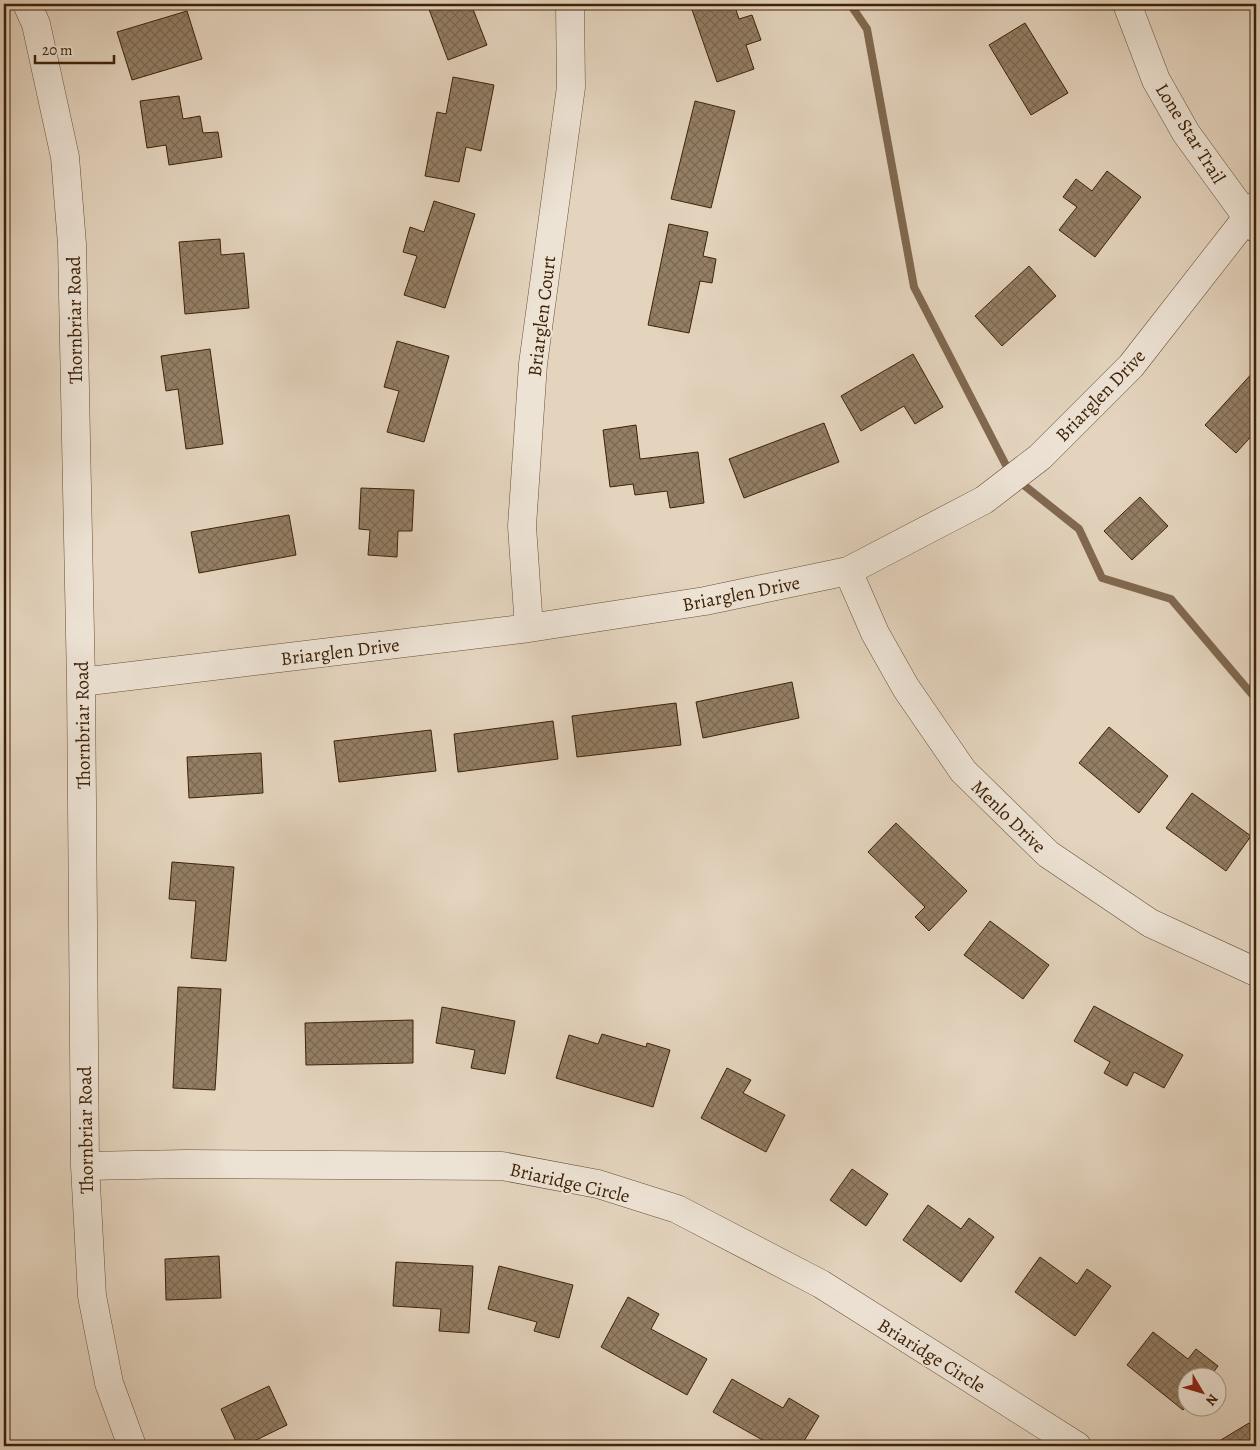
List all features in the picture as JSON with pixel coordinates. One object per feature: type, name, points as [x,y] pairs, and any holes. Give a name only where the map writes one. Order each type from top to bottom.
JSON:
[{"type":"street","name":"Thornbriar Road","points":[[27,4],[36,24],[63,148],[72,244],[81,682],[85,1166],[92,1296],[109,1383],[132,1446]]},
{"type":"street","name":"Briarglen Court","points":[[529,628],[522,526],[523,507],[533,364],[571,87],[570,4]]},
{"type":"street","name":"Lone Star Trail","points":[[1127,4],[1156,80],[1182,126],[1253,217]]},
{"type":"street","name":"Briarglen Drive","points":[[81,682],[529,628],[705,601],[848,571],[984,500],[1040,457],[1131,366],[1253,217]]},
{"type":"street","name":"Menlo Drive","points":[[848,571],[875,633],[906,688],[963,771],[998,806],[1048,854],[1150,923],[1256,972]]},
{"type":"street","name":"Briaridge Circle","points":[[85,1166],[186,1164],[502,1166],[598,1184],[677,1209],[821,1284],[1077,1446]]},
{"type":"building","points":[[427,4],[471,4],[487,45],[448,60]]},
{"type":"building","points":[[690,4],[734,4],[739,19],[752,15],[761,40],[746,45],[754,69],[717,82]]},
{"type":"building","points":[[187,11],[202,59],[132,80],[117,32]]},
{"type":"building","points":[[1025,23],[1068,93],[1031,115],[989,45]]},
{"type":"building","points":[[453,77],[494,85],[481,151],[466,147],[459,182],[425,176],[437,112],[446,114]]},
{"type":"building","points":[[179,96],[183,119],[200,116],[203,133],[218,132],[222,157],[169,165],[166,145],[147,148],[140,101]]},
{"type":"building","points":[[695,101],[735,111],[711,208],[671,199]]},
{"type":"building","points":[[1107,171],[1141,197],[1095,257],[1059,230],[1077,207],[1063,197],[1076,179],[1092,191]]},
{"type":"building","points":[[434,201],[475,214],[445,308],[404,295],[417,256],[403,252],[410,227],[424,232]]},
{"type":"building","points":[[669,224],[708,232],[703,256],[716,259],[712,283],[700,281],[689,333],[648,325]]},
{"type":"building","points":[[220,239],[221,255],[244,253],[249,308],[185,314],[179,242]]},
{"type":"building","points":[[1029,266],[1056,296],[1002,346],[975,316]]},
{"type":"building","points":[[397,341],[449,356],[424,442],[387,432],[399,391],[384,387]]},
{"type":"building","points":[[210,349],[223,444],[186,449],[178,389],[166,391],[161,356]]},
{"type":"building","points":[[913,354],[943,407],[915,424],[904,406],[861,431],[841,396]]},
{"type":"building","points":[[1256,369],[1256,431],[1236,453],[1205,425]]},
{"type":"building","points":[[824,423],[839,462],[744,498],[729,459]]},
{"type":"building","points":[[636,425],[640,459],[698,452],[704,503],[670,508],[667,491],[635,495],[633,484],[610,487],[603,430]]},
{"type":"building","points":[[361,488],[414,490],[412,531],[398,531],[397,557],[368,555],[370,530],[359,529]]},
{"type":"building","points":[[1140,497],[1168,526],[1132,560],[1104,531]]},
{"type":"building","points":[[289,515],[296,555],[199,573],[191,532]]},
{"type":"building","points":[[792,682],[799,718],[703,738],[696,702]]},
{"type":"building","points":[[676,703],[681,745],[577,757],[572,716]]},
{"type":"building","points":[[553,721],[558,759],[458,772],[454,734]]},
{"type":"building","points":[[1109,727],[1168,776],[1139,813],[1079,763]]},
{"type":"building","points":[[431,730],[436,771],[339,782],[334,741]]},
{"type":"building","points":[[261,753],[263,793],[189,798],[187,757]]},
{"type":"building","points":[[1192,793],[1251,836],[1226,871],[1166,828]]},
{"type":"building","points":[[896,823],[967,891],[929,931],[915,917],[925,907],[868,852]]},
{"type":"building","points":[[172,862],[234,867],[226,961],[191,958],[196,901],[169,899]]},
{"type":"building","points":[[990,921],[1049,965],[1023,999],[964,955]]},
{"type":"building","points":[[178,987],[221,989],[215,1090],[173,1088]]},
{"type":"building","points":[[1094,1006],[1183,1055],[1164,1088],[1134,1072],[1127,1086],[1104,1073],[1110,1062],[1074,1041]]},
{"type":"building","points":[[442,1007],[515,1021],[505,1074],[471,1068],[475,1050],[436,1043]]},
{"type":"building","points":[[413,1020],[413,1063],[306,1065],[305,1023]]},
{"type":"building","points":[[602,1034],[646,1047],[647,1043],[670,1050],[653,1107],[556,1078],[569,1035],[598,1044]]},
{"type":"building","points":[[727,1068],[751,1080],[743,1093],[785,1115],[766,1152],[701,1118]]},
{"type":"building","points":[[852,1169],[888,1194],[866,1226],[830,1200]]},
{"type":"building","points":[[928,1205],[961,1229],[969,1218],[994,1237],[961,1282],[903,1240]]},
{"type":"building","points":[[219,1256],[221,1298],[166,1300],[165,1259]]},
{"type":"building","points":[[1040,1257],[1077,1284],[1087,1269],[1111,1286],[1075,1336],[1015,1292]]},
{"type":"building","points":[[396,1262],[473,1266],[469,1333],[439,1331],[441,1309],[393,1306]]},
{"type":"building","points":[[499,1266],[573,1285],[559,1338],[534,1331],[537,1322],[488,1309]]},
{"type":"building","points":[[628,1297],[659,1314],[651,1329],[707,1359],[687,1395],[601,1347]]},
{"type":"building","points":[[1153,1332],[1188,1359],[1196,1349],[1218,1366],[1216,1368],[1178,1368],[1178,1406],[1127,1365]]},
{"type":"building","points":[[4,1346],[10,1364],[4,1366]]},
{"type":"building","points":[[732,1379],[783,1408],[789,1398],[819,1416],[801,1446],[763,1446],[766,1442],[713,1412]]},
{"type":"building","points":[[269,1386],[287,1425],[244,1446],[238,1446],[221,1409]]},
{"type":"building","points":[[1249,1423],[1256,1436],[1256,1446],[1211,1446]]},
{"type":"waterway","points":[[850,4],[867,29],[914,287],[1011,475],[1079,529],[1102,578],[1171,599],[1256,699]]}]
